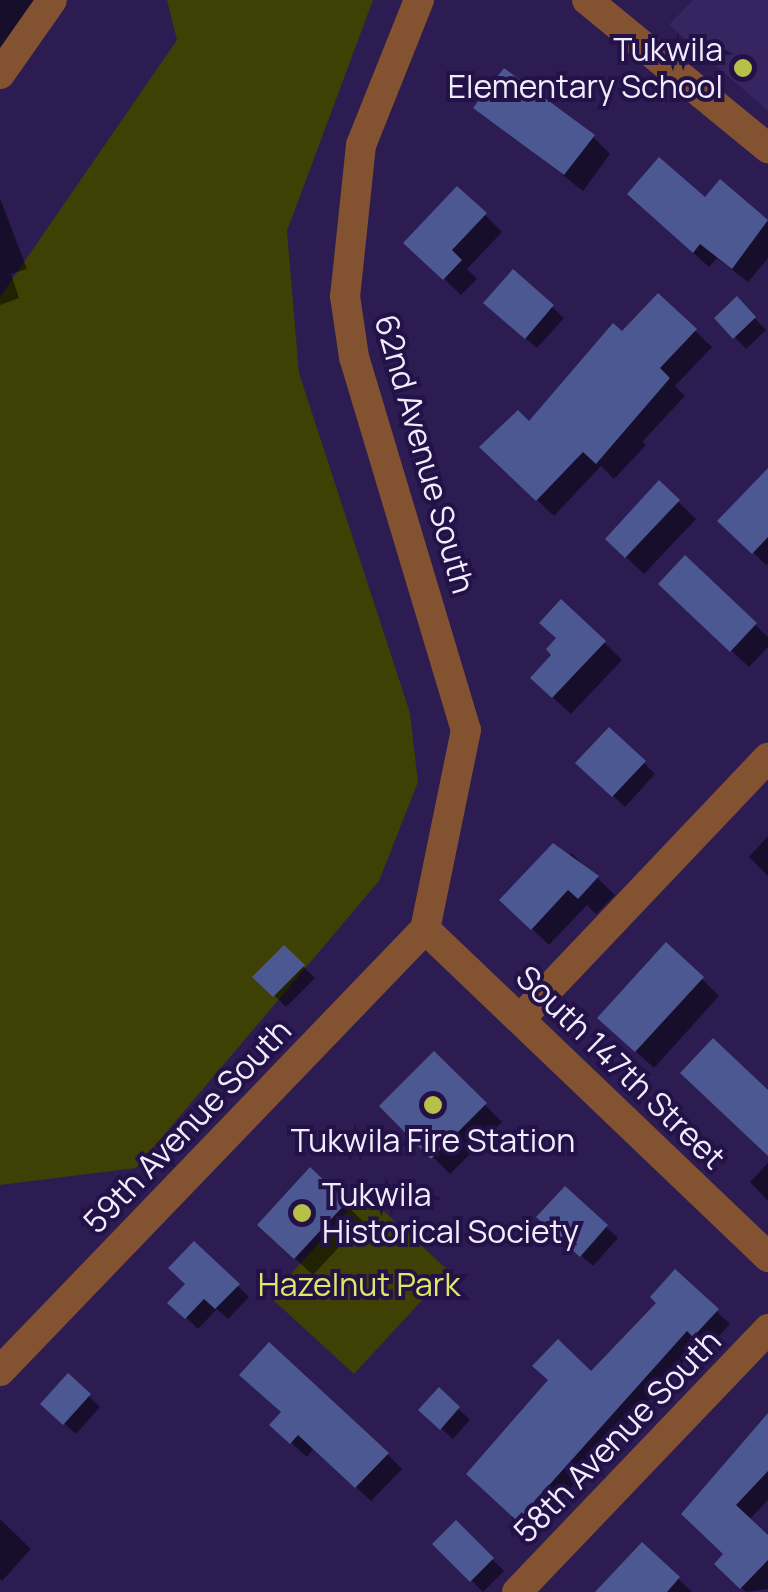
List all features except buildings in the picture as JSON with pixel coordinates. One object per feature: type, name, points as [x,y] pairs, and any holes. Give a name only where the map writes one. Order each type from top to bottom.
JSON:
[{"type":"street","points":[[0,74],[52,0]]},
{"type":"street","name":"62nd Avenue South","points":[[419,0],[361,145],[345,296],[354,357],[466,730],[425,930]]},
{"type":"street","points":[[587,0],[768,148]]},
{"type":"street","points":[[520,1019],[768,758]]},
{"type":"street","name":"South 147th Street","points":[[425,930],[768,1257]]},
{"type":"street","name":"59th Avenue South","points":[[0,1371],[425,930]]},
{"type":"street","name":"58th Avenue South","points":[[518,1592],[768,1329]]},
{"type":"shaded area","name":"Tukwila Elementary School","points":[[693,0],[768,0],[768,111],[669,25]]},
{"type":"green space","points":[[167,0],[373,0],[287,231],[299,373],[410,713],[418,782],[379,881],[136,1168],[0,1185],[0,297],[177,40]]},
{"type":"green space","name":"Hazelnut Park","points":[[364,1193],[449,1271],[354,1374],[270,1297]]},
{"type":"place","name":"Tukwila Elementary School","points":[[743,68]]},
{"type":"place","name":"Tukwila Fire Station","points":[[433,1105]]},
{"type":"place","name":"Tukwila Historical Society","points":[[302,1213]]}]
